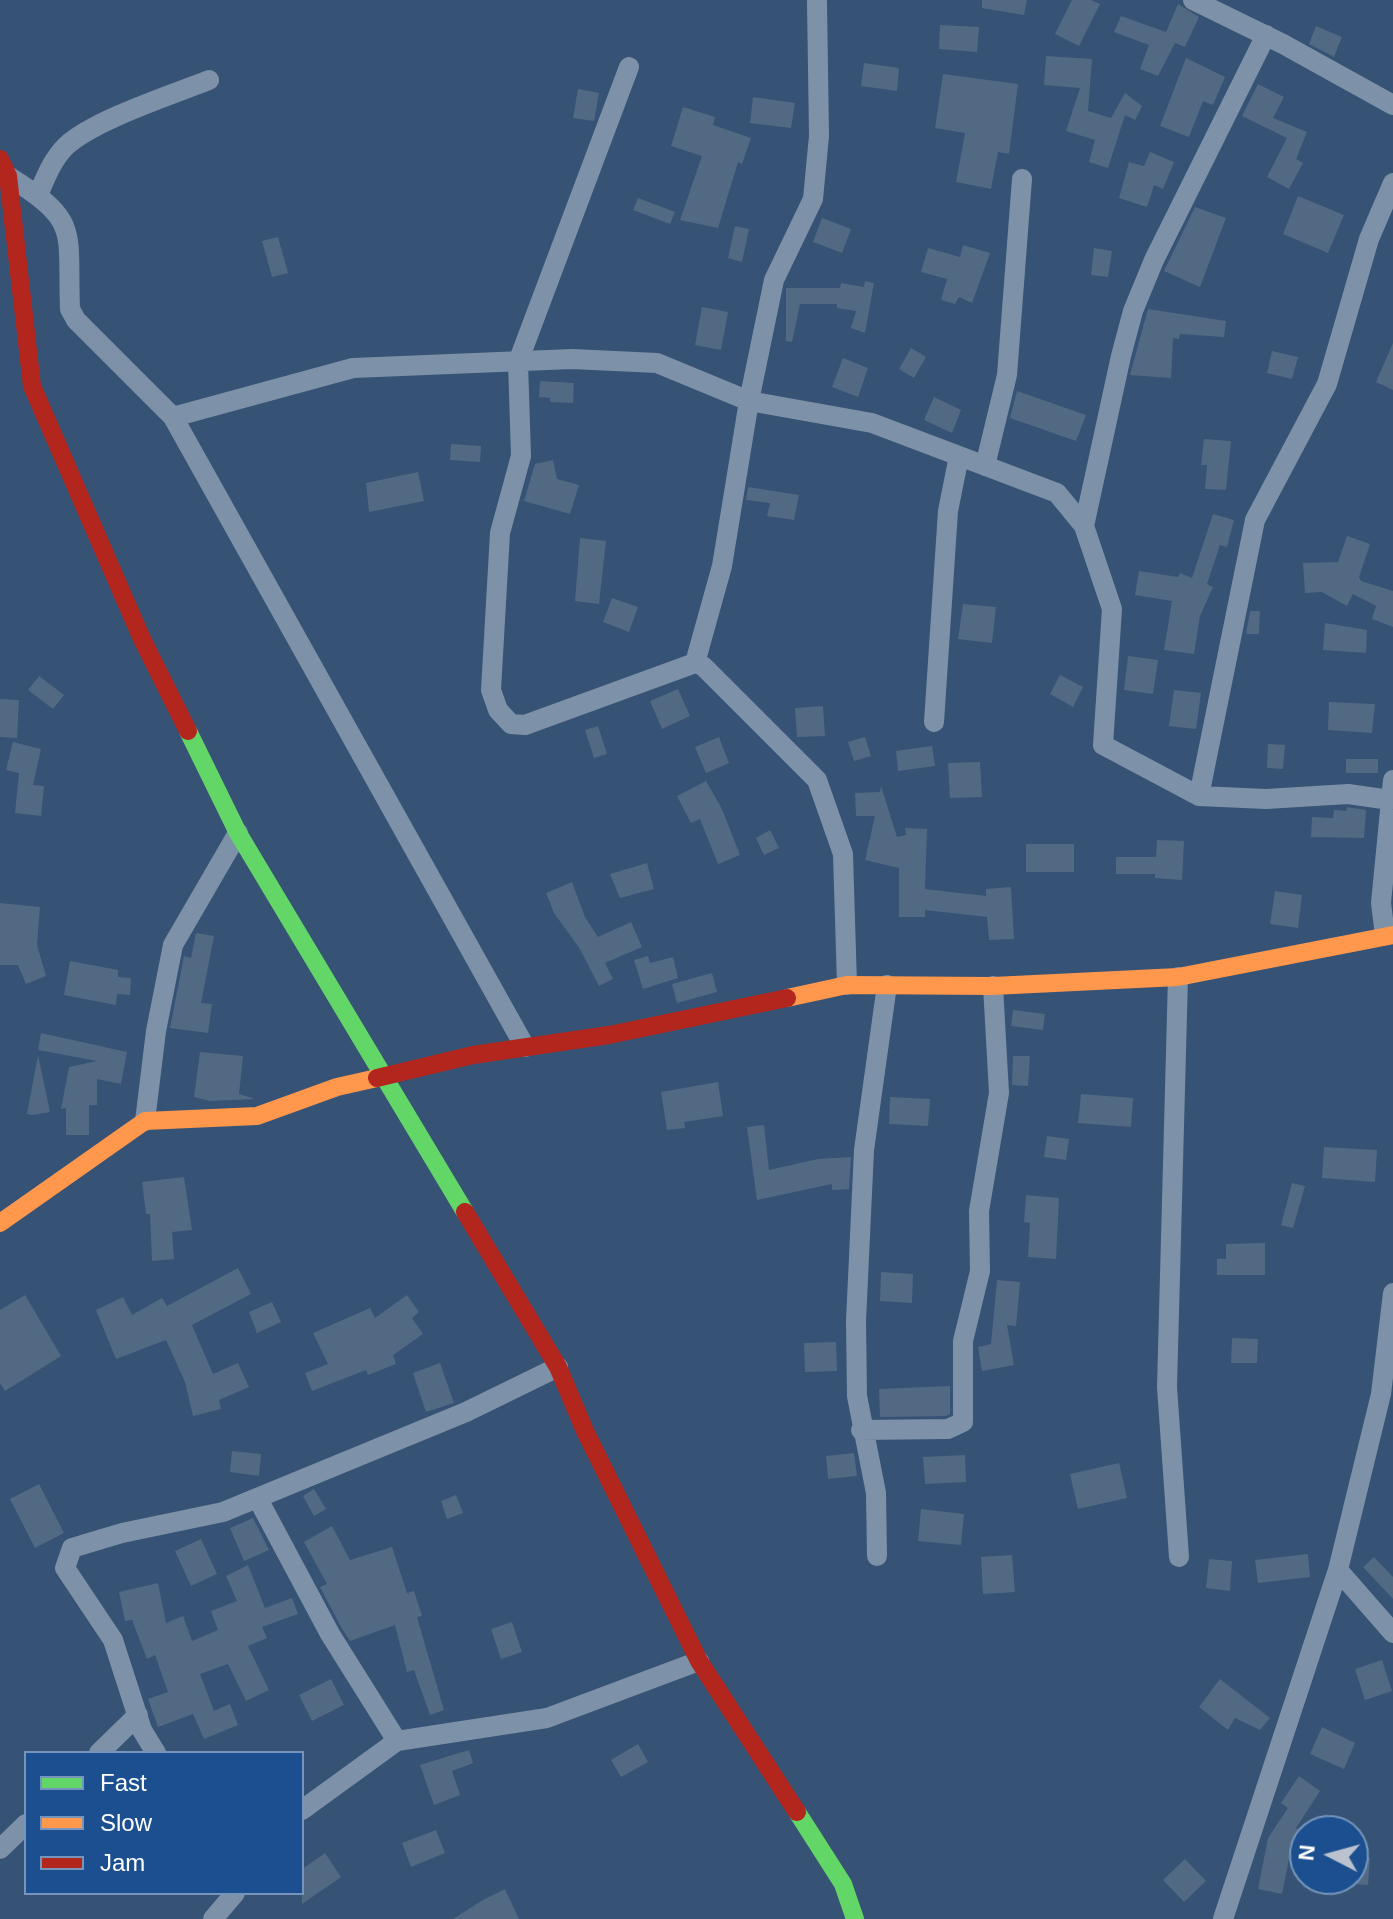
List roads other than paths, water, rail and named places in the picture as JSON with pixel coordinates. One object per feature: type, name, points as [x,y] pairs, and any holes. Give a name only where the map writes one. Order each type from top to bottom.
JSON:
[{"type":"street","points":[[1193,0],[1266,35],[1393,105]]},
{"type":"street","points":[[695,663],[722,566],[749,401],[774,280],[813,199],[819,136],[817,2]]},
{"type":"street","points":[[1084,526],[1133,311],[1154,260],[1266,35]]},
{"type":"street","points":[[629,67],[518,362],[521,456],[500,533],[491,690],[498,710],[511,724],[525,725],[695,663],[703,666],[817,780],[843,854],[847,985]]},
{"type":"street","points":[[38,195],[52,163],[68,144],[103,124],[209,80]]},
{"type":"street","points":[[4,168],[59,213],[67,226],[70,309],[76,320],[173,417],[525,1047]]},
{"type":"street","points":[[4,168],[32,386],[142,639],[238,833],[558,1367],[585,1431],[699,1661],[843,1884],[855,1919]]},
{"type":"street","points":[[985,466],[1007,375],[1022,179]]},
{"type":"street","points":[[1199,796],[1255,520],[1327,384],[1369,239],[1393,183]]},
{"type":"street","points":[[0,1223],[145,1121],[257,1116],[337,1087],[473,1055],[609,1035],[847,985],[993,986],[1178,977],[1389,935],[1381,903],[1391,790],[1266,799],[1199,796],[1103,745],[1112,609],[1084,526],[1057,493],[872,423],[749,401],[657,363],[572,359],[353,368],[173,417]]},
{"type":"street","points":[[934,722],[948,511],[959,456]]},
{"type":"street","points":[[145,1121],[156,1031],[173,945],[238,833]]},
{"type":"street","points":[[1178,977],[1167,1387],[1179,1557]]},
{"type":"street","points":[[877,1556],[876,1493],[861,1430],[857,1396],[856,1321],[864,1150],[887,985]]},
{"type":"street","points":[[861,1430],[948,1429],[963,1422],[963,1341],[980,1271],[979,1211],[999,1093],[993,986]]},
{"type":"street","points":[[1223,1919],[1338,1570],[1381,1394],[1393,1293]]},
{"type":"street","points":[[155,1751],[138,1715],[113,1640],[65,1568],[72,1548],[122,1533],[223,1512],[258,1499],[466,1412],[558,1367]]},
{"type":"street","points":[[258,1499],[330,1634],[397,1741]]},
{"type":"street","points":[[1338,1570],[1393,1633]]},
{"type":"street","points":[[304,1809],[397,1741],[547,1718],[699,1661]]},
{"type":"street","points":[[101,1751],[138,1715]]},
{"type":"street","points":[[0,1849],[24,1826]]},
{"type":"street","points":[[213,1919],[233,1895]]}]
